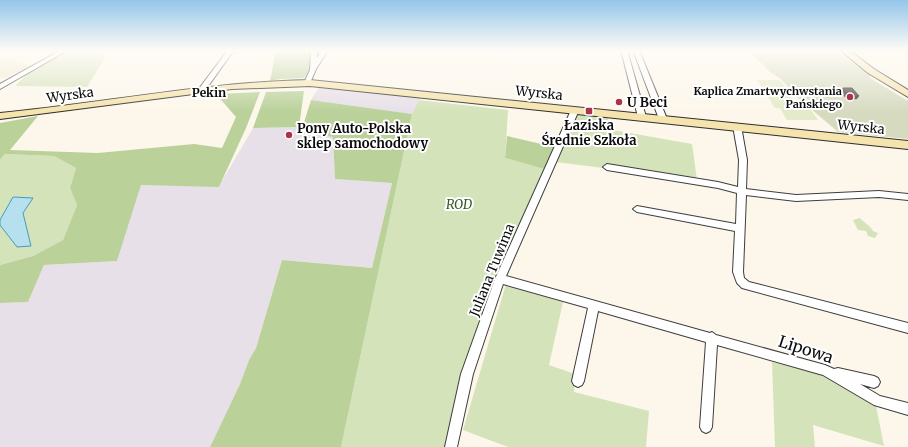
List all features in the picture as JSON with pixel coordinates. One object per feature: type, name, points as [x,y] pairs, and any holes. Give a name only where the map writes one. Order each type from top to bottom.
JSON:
[{"type":"street","points":[[0,87],[28,71]]},
{"type":"street","points":[[202,90],[216,71]]},
{"type":"street","points":[[307,83],[314,71]]},
{"type":"street","points":[[630,71],[642,117]]},
{"type":"street","points":[[644,71],[663,119]]},
{"type":"street","points":[[871,71],[908,94]]},
{"type":"street","name":"Wyrska","points":[[0,116],[60,111],[151,95],[307,83],[737,126],[908,145]]},
{"type":"street","name":"Juliana Tuwima","points":[[451,447],[467,374],[500,279],[575,110]]},
{"type":"street","points":[[737,126],[743,160],[740,190],[739,228],[738,272],[740,280],[746,285],[908,328]]},
{"type":"street","points":[[607,167],[751,193],[810,198],[880,194],[908,197]]},
{"type":"street","points":[[637,209],[739,228]]},
{"type":"street","name":"Lipowa","points":[[500,279],[594,306],[712,337],[825,370],[878,401],[908,409]]},
{"type":"street","points":[[578,381],[594,306]]},
{"type":"street","points":[[706,427],[712,337]]},
{"type":"street","points":[[825,370],[874,382]]},
{"type":"shaded area","points":[[0,71],[21,71],[4,78],[0,77]]},
{"type":"shaded area","points":[[319,87],[421,98],[412,114],[311,100]]},
{"type":"shaded area","points":[[299,127],[320,135],[333,137],[335,179],[392,183],[372,268],[282,260],[256,348],[249,360],[240,384],[210,447],[0,447],[0,303],[28,302],[44,265],[117,261],[141,185],[219,186],[253,128]]},
{"type":"green space","points":[[30,71],[97,71],[87,87],[15,86]]},
{"type":"green space","points":[[272,71],[309,71],[304,78],[270,81]]},
{"type":"green space","points":[[769,71],[864,71],[871,76],[870,78],[908,101],[908,139],[838,132],[797,97],[780,78]]},
{"type":"green space","points":[[757,80],[780,80],[799,108],[775,108]]},
{"type":"green space","points":[[304,91],[299,127],[253,128],[266,92]]},
{"type":"green space","points":[[260,92],[246,128],[219,187],[141,185],[117,261],[44,265],[28,302],[0,303],[0,265],[33,256],[63,240],[77,205],[70,188],[76,168],[54,156],[5,154],[0,160],[0,123],[38,116],[10,150],[98,153],[194,144],[222,148],[236,117],[216,94]]},
{"type":"green space","points":[[311,100],[412,114],[341,447],[210,447],[240,384],[249,360],[256,348],[282,260],[372,268],[392,183],[335,179],[333,137],[320,135],[302,129]]},
{"type":"green space","name":"ROD","points":[[419,100],[508,110],[505,158],[544,169],[497,278],[449,447],[341,447],[412,114]]},
{"type":"green space","points":[[780,108],[810,109],[818,120],[787,120]]},
{"type":"green space","points":[[578,115],[608,118],[607,129],[692,144],[697,180],[556,162]]},
{"type":"green space","points":[[507,136],[554,147],[544,169],[505,158]]},
{"type":"green space","points":[[5,154],[54,156],[76,168],[70,188],[77,205],[63,240],[33,256],[0,265],[0,160]]},
{"type":"green space","points":[[860,218],[873,231],[878,233],[875,238],[868,236],[866,231],[858,230],[853,220]]},
{"type":"green space","points":[[506,284],[563,302],[549,365],[575,374],[574,392],[649,411],[646,447],[508,447],[463,430]]},
{"type":"green space","points":[[772,362],[853,382],[876,406],[884,446],[813,425],[815,447],[775,447]]},
{"type":"water","points":[[13,197],[33,198],[23,213],[31,246],[17,247],[0,225],[0,220]]},
{"type":"building","points":[[843,88],[852,88],[859,96],[851,97],[842,89],[844,89]]},
{"type":"place","name":"Kaplica Zmartwychwstania Pańskiego","points":[[850,97]]},
{"type":"place","name":"U Beci","points":[[619,102]]},
{"type":"place","name":"Łaziska Średnie Szkoła","points":[[589,111]]},
{"type":"place","name":"Pony Auto-Polska sklep samochodowy","points":[[289,135]]},
{"type":"district","name":"Pekin","points":[[209,92]]}]
